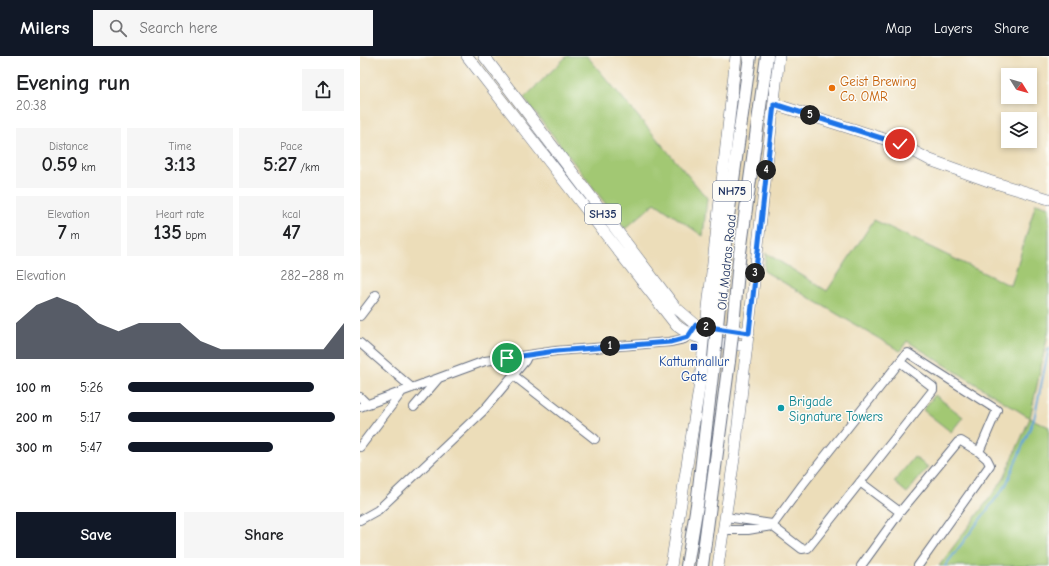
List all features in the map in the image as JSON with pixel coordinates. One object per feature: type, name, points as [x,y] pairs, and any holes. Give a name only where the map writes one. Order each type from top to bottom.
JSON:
[{"type":"highway","name":"NH75","points":[[687,566],[697,505],[714,358],[707,326],[727,224],[750,56]]},
{"type":"highway","name":"Old Madras Road","points":[[702,566],[730,361],[739,260],[767,56]]},
{"type":"main road","name":"SH35","points":[[467,56],[676,325],[690,336],[704,340],[747,346]]},
{"type":"main road","name":"SH35","points":[[484,56],[675,307],[707,326]]},
{"type":"main road","name":"Old Madras Road","points":[[672,566],[707,326],[736,56]]},
{"type":"main road","points":[[718,566],[726,517],[749,333],[780,56]]},
{"type":"main road","points":[[774,104],[900,144],[930,160],[988,181],[1049,199]]},
{"type":"main road","points":[[707,326],[749,333]]},
{"type":"street","points":[[360,316],[376,295]]},
{"type":"street","points":[[360,396],[364,405],[485,361],[556,351],[670,342],[684,339],[707,326]]},
{"type":"street","points":[[360,343],[412,388]]},
{"type":"street","points":[[724,530],[748,530],[772,525],[908,353],[997,410],[979,452]]},
{"type":"street","points":[[360,520],[378,510],[483,411],[525,361],[528,355]]},
{"type":"street","points":[[726,517],[772,525],[802,549],[808,548],[932,390],[933,387],[900,362]]},
{"type":"street","points":[[513,375],[595,439]]},
{"type":"street","points":[[414,407],[438,378]]},
{"type":"street","points":[[360,447],[401,392]]},
{"type":"street","points":[[861,566],[900,512],[960,441],[988,459],[990,465],[918,566]]},
{"type":"street","points":[[860,482],[900,512]]},
{"type":"green space","points":[[567,56],[587,56],[707,198],[703,236],[655,203],[625,229],[524,98]]},
{"type":"green space","points":[[1036,203],[1049,207],[1049,329],[1030,418],[907,341],[900,351],[764,271],[766,253],[827,291],[874,220],[1011,286]]},
{"type":"green space","points":[[935,395],[963,417],[951,432],[923,410]]},
{"type":"green space","points":[[1030,418],[1049,427],[1049,566],[939,566],[1003,480]]},
{"type":"green space","points":[[914,457],[928,467],[907,493],[894,482]]},
{"type":"waterway","points":[[945,566],[1006,485],[1034,419],[1049,348]]},
{"type":"place","name":"Geist Brewing Co. OMR","points":[[832,88]]},
{"type":"place","name":"Kattumnallur Gate","points":[[694,347]]},
{"type":"place","name":"Brigade Signature Towers","points":[[781,408]]},
{"type":"route","points":[[507,358],[556,351],[670,342],[690,336],[696,325],[706,328],[749,333],[774,104],[900,144]]}]
